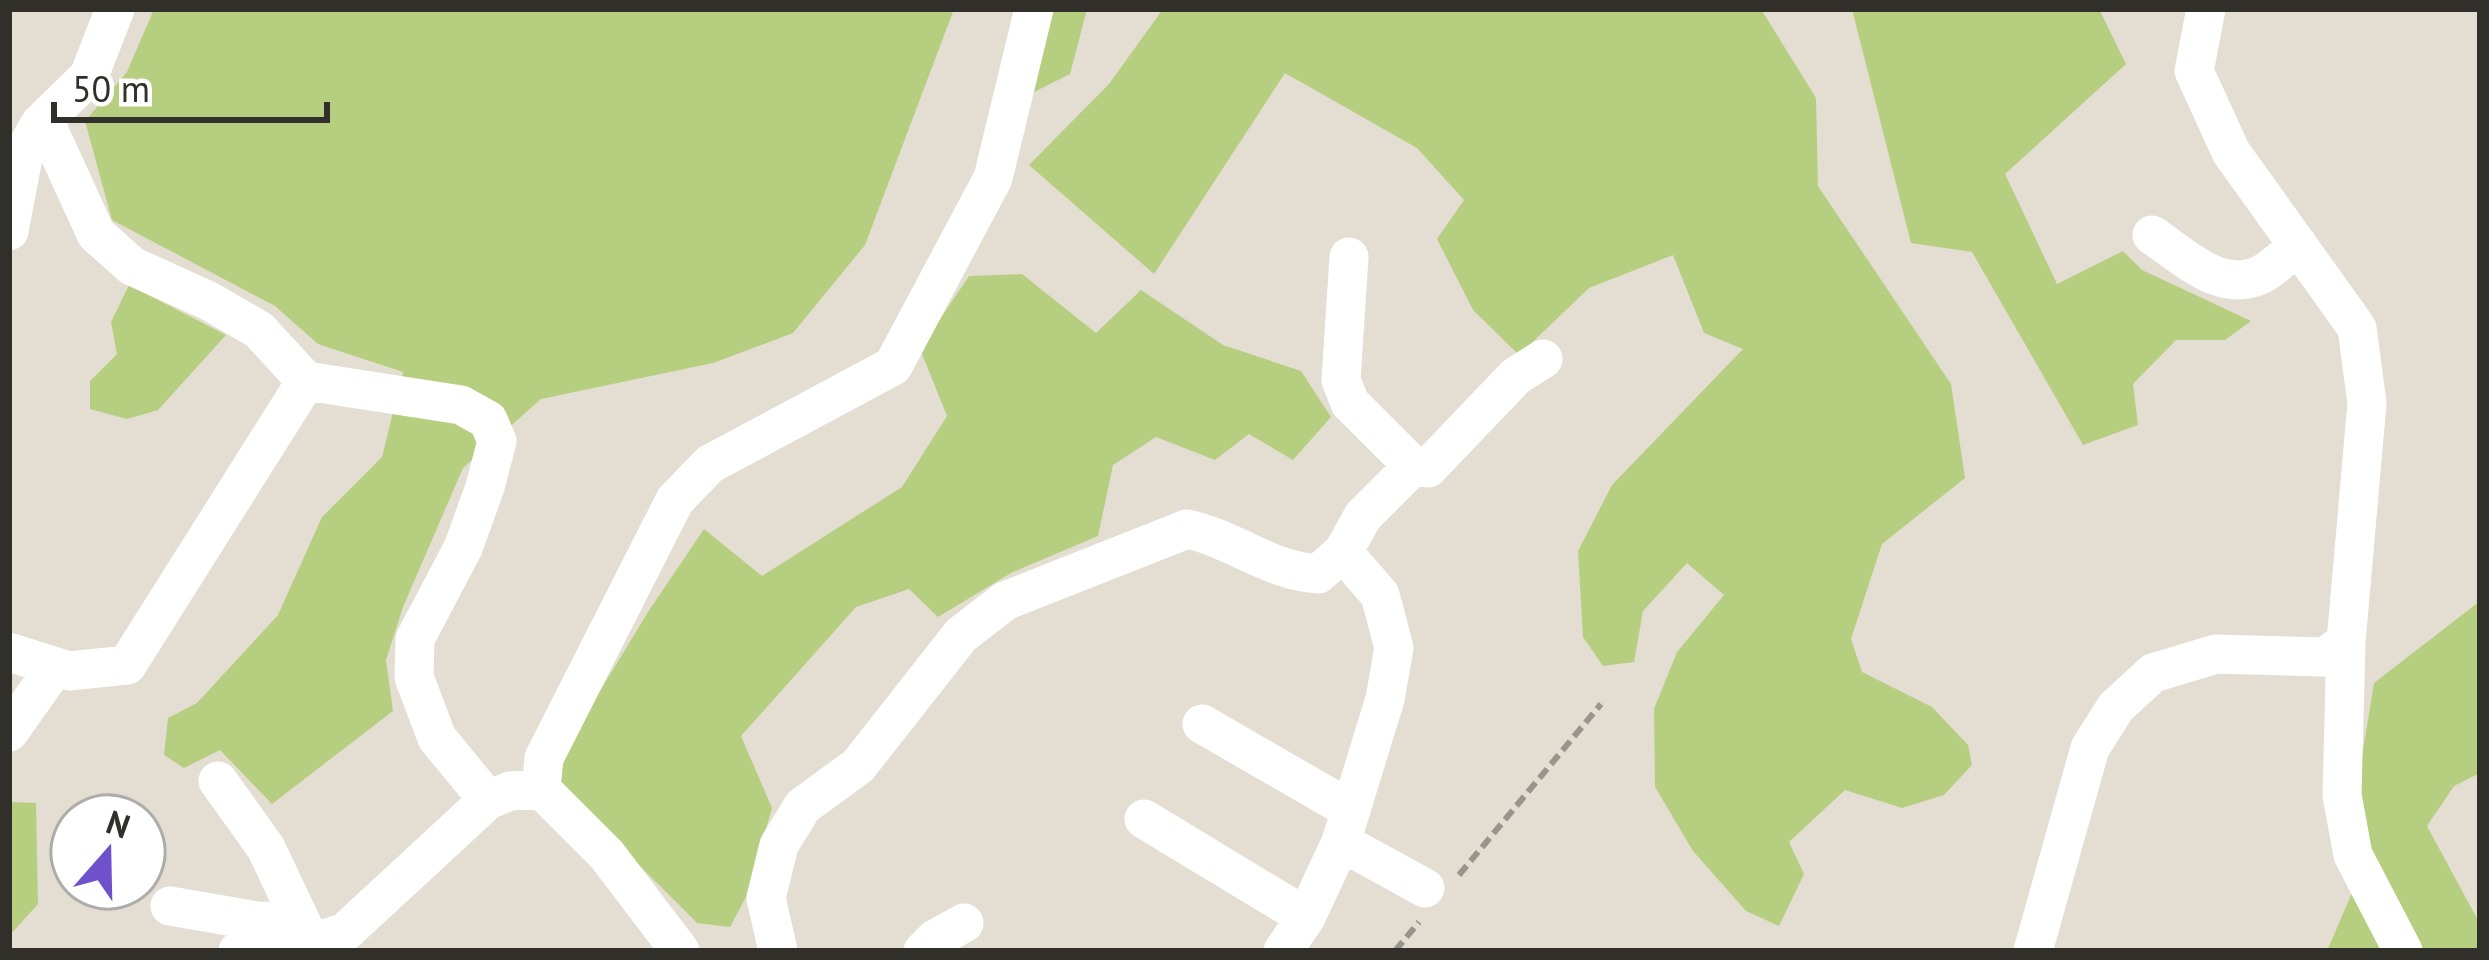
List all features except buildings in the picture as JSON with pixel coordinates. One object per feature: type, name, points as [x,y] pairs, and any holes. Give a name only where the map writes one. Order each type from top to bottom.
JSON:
[{"type":"street","points":[[9,231],[24,152],[44,120],[89,76],[115,9]]},
{"type":"street","points":[[541,789],[544,758],[675,500],[710,464],[893,366],[993,178],[1034,9]]},
{"type":"street","points":[[2206,9],[2194,70],[2231,152],[2356,328],[2367,403],[2346,642],[2342,795],[2353,855],[2403,951]]},
{"type":"street","points":[[44,120],[96,233],[132,266],[259,330],[305,381],[461,406],[488,420],[496,441],[484,488],[463,548],[415,639],[413,677],[437,738],[488,800]]},
{"type":"street","points":[[2152,235],[2207,272],[2233,282],[2261,275],[2298,245]]},
{"type":"street","points":[[1349,257],[1342,380],[1350,403],[1413,466],[1428,468],[1516,376],[1543,359]]},
{"type":"street","points":[[9,652],[69,671],[127,665],[305,381]]},
{"type":"street","points":[[778,951],[766,898],[779,845],[802,806],[858,766],[961,635],[1004,601],[1187,529],[1209,534],[1292,572],[1318,574],[1342,552],[1364,516],[1413,466]]},
{"type":"street","points":[[1283,951],[1306,917],[1346,826],[1385,699],[1394,648],[1379,595],[1342,552]]},
{"type":"street","points":[[2033,951],[2090,748],[2116,707],[2153,673],[2216,654],[2324,657],[2346,642]]},
{"type":"street","points":[[9,732],[56,667]]},
{"type":"street","points":[[1202,724],[1434,895]]},
{"type":"street","points":[[218,781],[266,848],[306,933]]},
{"type":"street","points":[[238,951],[306,933],[344,933],[488,800],[510,791],[541,789],[607,855],[680,951]]},
{"type":"street","points":[[1144,819],[1306,917]]},
{"type":"street","points":[[170,906],[306,933]]},
{"type":"street","points":[[923,951],[964,923]]},
{"type":"path","points":[[1395,951],[1434,895],[1601,704]]},
{"type":"green space","points":[[154,9],[954,9],[865,245],[793,333],[713,363],[541,399],[463,468],[403,607],[386,660],[393,711],[272,804],[220,750],[184,768],[164,755],[168,718],[197,703],[278,615],[322,517],[382,457],[403,372],[318,344],[275,306],[112,220],[85,121],[127,72]]},
{"type":"green space","points":[[1052,9],[1087,9],[1070,74],[1032,93]]},
{"type":"green space","points":[[1163,9],[1761,9],[1816,98],[1818,186],[1951,384],[1965,478],[1882,544],[1851,639],[1862,672],[1932,707],[1968,745],[1972,765],[1944,795],[1902,808],[1845,790],[1789,842],[1804,874],[1779,926],[1746,911],[1693,851],[1655,787],[1654,709],[1677,652],[1724,595],[1687,563],[1643,611],[1634,662],[1603,666],[1583,637],[1578,551],[1612,485],[1743,349],[1704,333],[1673,255],[1589,288],[1519,355],[1473,310],[1437,239],[1464,200],[1417,148],[1285,73],[1154,274],[1029,165],[1109,84]]},
{"type":"green space","points":[[1852,9],[2099,9],[2126,64],[2005,174],[2057,284],[2123,251],[2142,270],[2251,321],[2225,340],[2176,340],[2133,384],[2138,425],[2083,445],[1972,252],[1911,243]]},
{"type":"green space","points":[[1022,274],[1096,333],[1141,290],[1223,345],[1301,371],[1331,417],[1293,460],[1249,434],[1215,460],[1156,437],[1113,465],[1098,536],[1011,573],[938,617],[909,589],[856,607],[741,736],[772,808],[746,897],[730,927],[697,923],[559,785],[566,747],[704,529],[762,576],[902,487],[947,416],[920,349],[969,276]]},
{"type":"green space","points":[[129,285],[226,335],[158,410],[127,419],[90,409],[90,381],[117,354],[111,322]]},
{"type":"green space","points":[[2480,601],[2480,773],[2454,786],[2427,826],[2480,924],[2480,951],[2327,951],[2369,853],[2357,787],[2374,683]]},
{"type":"green space","points":[[9,802],[36,803],[38,904],[9,936]]}]
